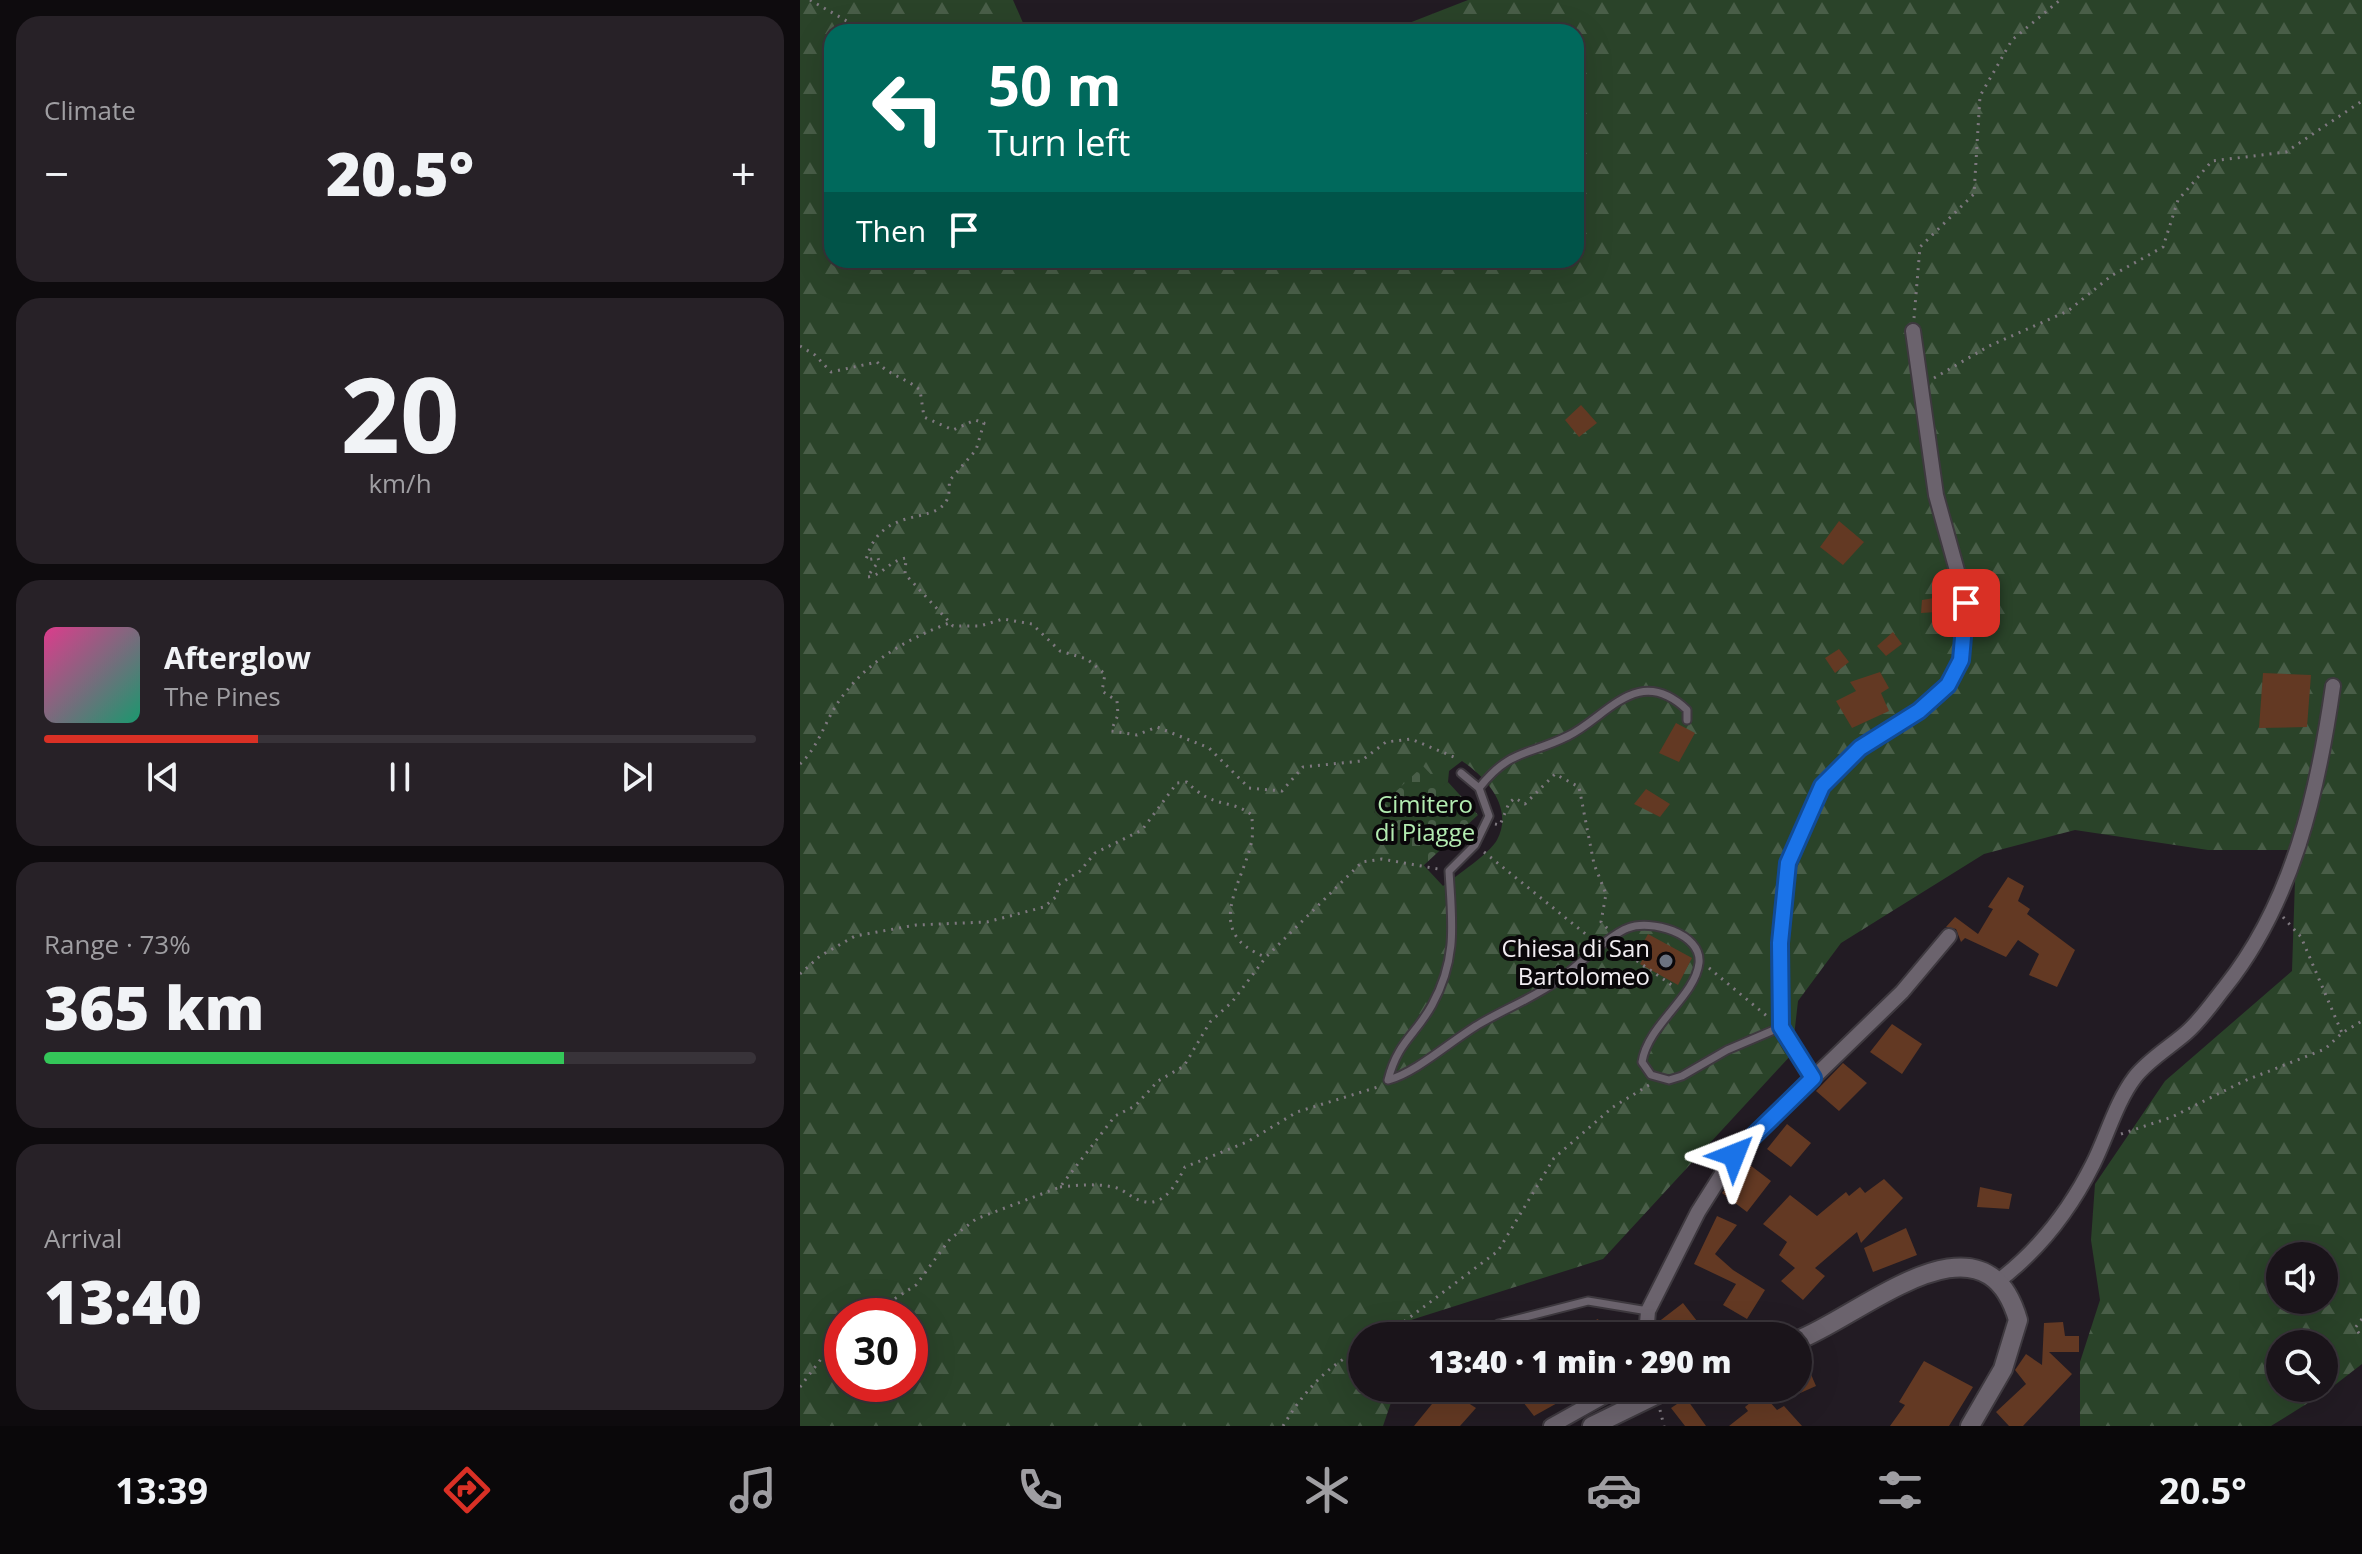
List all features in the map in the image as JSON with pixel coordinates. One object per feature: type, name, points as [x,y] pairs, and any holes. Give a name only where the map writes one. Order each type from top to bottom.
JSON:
[{"type":"street","points":[[1813,1078],[1781,1027],[1780,943],[1788,863],[1822,786],[1860,748],[1919,711],[1948,685],[1961,660],[1966,603],[1936,495],[1913,331]]},
{"type":"street","points":[[1997,1282],[2032,1255],[2052,1228],[2091,1168],[2136,1075],[2189,1030],[2228,983],[2272,913],[2308,816],[2323,753],[2333,686]]},
{"type":"street","points":[[1647,1322],[1648,1311],[1698,1212],[1734,1155],[1902,992],[1949,936]]},
{"type":"street","points":[[1812,1332],[1878,1296],[1930,1274],[1968,1266],[1984,1270],[2014,1306],[2018,1320],[2016,1338],[2003,1369],[1970,1426]]},
{"type":"street","points":[[1551,1426],[1594,1402]]},
{"type":"street","points":[[1592,1426],[1641,1402]]},
{"type":"lane","points":[[1479,788],[1507,758],[1569,736],[1609,704],[1632,694],[1656,693],[1678,701],[1687,710],[1687,720]]},
{"type":"lane","points":[[1461,773],[1479,788],[1489,816],[1475,845],[1449,871],[1453,948],[1432,1005],[1394,1055],[1388,1080],[1405,1076],[1430,1055],[1481,1023],[1541,993],[1626,928],[1648,924],[1682,935],[1697,950],[1699,961],[1684,992],[1663,1017],[1644,1054],[1646,1070],[1659,1079],[1682,1076],[1727,1050],[1781,1027]]},
{"type":"lane","points":[[1506,1322],[1588,1301],[1648,1311]]},
{"type":"path","points":[[810,0],[852,24]]},
{"type":"path","points":[[1913,331],[1920,247],[1974,194],[1980,96],[2012,40],[2060,0]]},
{"type":"path","points":[[1921,386],[1989,346],[2068,311],[2111,276],[2163,247],[2178,200],[2212,161],[2286,152],[2362,101]]},
{"type":"path","points":[[800,346],[815,355],[831,372],[877,362],[889,375],[907,380],[920,390],[924,417],[935,424],[953,430],[975,420],[984,423],[976,450],[949,481],[949,497],[944,507],[935,513],[893,522],[875,541],[866,560],[878,558],[867,577],[874,577],[896,559],[906,558],[905,574],[950,622]]},
{"type":"path","points":[[800,764],[839,701],[869,666],[914,636],[950,622],[980,626],[1003,619],[1032,624],[1060,651],[1087,659],[1105,674],[1102,691],[1117,701],[1118,715],[1111,731],[1137,735],[1157,727],[1209,748],[1249,788],[1282,791],[1303,767],[1361,761],[1386,742],[1411,739],[1454,757],[1461,773]]},
{"type":"path","points":[[1487,820],[1500,825],[1509,803],[1515,798],[1525,804],[1555,774],[1579,787],[1594,864],[1606,894],[1601,922],[1619,934]]},
{"type":"path","points":[[800,974],[820,956],[855,936],[916,925],[987,922],[1044,907],[1057,896],[1058,885],[1080,871],[1095,853],[1142,830],[1177,783],[1187,782],[1201,797],[1221,805],[1241,807],[1252,815],[1252,838],[1231,897],[1230,920],[1239,940],[1266,957]]},
{"type":"path","points":[[1475,845],[1595,942],[1611,940],[1620,950],[1684,992]]},
{"type":"path","points":[[1060,1187],[1115,1116],[1135,1106],[1158,1081],[1184,1066],[1210,1022],[1232,1002],[1266,957],[1362,862],[1382,859],[1449,871]]},
{"type":"path","points":[[2272,913],[2287,918],[2301,937],[2342,1033]]},
{"type":"path","points":[[1699,961],[1781,1027]]},
{"type":"path","points":[[2104,1140],[2172,1117],[2244,1081],[2325,1049],[2342,1033],[2362,1021]]},
{"type":"path","points":[[1404,1322],[1498,1251],[1554,1158],[1613,1107],[1659,1079]]},
{"type":"path","points":[[896,1298],[916,1285],[931,1259],[976,1219],[1060,1187],[1094,1184],[1120,1189],[1141,1202],[1159,1201],[1175,1188],[1185,1167],[1247,1142],[1297,1112],[1356,1091],[1376,1090],[1388,1080]]},
{"type":"path","points":[[2362,1319],[2355,1328],[2362,1337]]},
{"type":"path","points":[[800,1387],[824,1355]]},
{"type":"path","points":[[1283,1426],[1304,1391],[1348,1355]]},
{"type":"green space","points":[[800,0],[1013,0],[1024,24],[824,24],[824,268],[1584,268],[1584,24],[1406,24],[1468,0],[2362,0],[2362,1364],[2338,1383],[2338,1330],[2266,1330],[2266,1402],[2309,1402],[2271,1426],[2080,1426],[2080,1362],[2100,1300],[2091,1240],[2095,1184],[2165,1081],[2292,971],[2296,850],[2208,850],[2075,830],[1984,854],[1841,943],[1798,1001],[1792,1054],[1603,1259],[1410,1322],[1348,1322],[1348,1402],[1391,1402],[1383,1426],[800,1426]],"holes":[[[1462,761],[1495,795],[1500,805],[1501,828],[1493,845],[1443,886],[1374,812],[1423,767],[1442,787],[1448,782],[1449,771]]]},
{"type":"green space","name":"Cimitero di Piagge","points":[[1423,766],[1442,786],[1448,782],[1478,815],[1423,866],[1374,812]]},
{"type":"building","points":[[1581,405],[1597,423],[1579,437],[1565,420]]},
{"type":"building","points":[[1839,521],[1864,542],[1843,565],[1820,547]]},
{"type":"building","points":[[1934,598],[1937,612],[1921,613],[1922,600]]},
{"type":"building","points":[[1893,632],[1902,644],[1886,656],[1877,646]]},
{"type":"building","points":[[1839,649],[1849,662],[1835,673],[1825,658]]},
{"type":"building","points":[[1880,672],[1889,688],[1881,693],[1889,711],[1852,728],[1836,701],[1856,691],[1850,682]]},
{"type":"building","points":[[2263,673],[2311,675],[2307,727],[2259,728]]},
{"type":"building","points":[[1676,723],[1695,733],[1679,762],[1659,753]]},
{"type":"building","points":[[1646,789],[1670,804],[1660,817],[1634,804]]},
{"type":"building","points":[[2008,877],[2024,886],[2018,901],[2030,909],[2027,914],[2075,950],[2057,987],[2029,975],[2039,954],[2018,940],[2006,957],[1965,938],[1961,942],[1956,929],[1946,927],[1955,917],[1978,934],[1993,909],[1988,907]]},
{"type":"building","name":"Chiesa di San Bartolomeo","points":[[1648,934],[1692,958],[1678,985],[1640,964],[1644,957],[1637,954]]},
{"type":"building","points":[[1892,1024],[1922,1044],[1902,1074],[1870,1052]]},
{"type":"building","points":[[1843,1063],[1867,1083],[1839,1111],[1816,1091]]},
{"type":"building","points":[[1787,1124],[1811,1143],[1791,1167],[1767,1149]]},
{"type":"building","points":[[1746,1162],[1771,1181],[1747,1212],[1722,1193]]},
{"type":"building","points":[[1884,1179],[1903,1198],[1861,1243],[1857,1232],[1815,1268],[1825,1276],[1803,1300],[1781,1281],[1795,1268],[1779,1255],[1787,1242],[1763,1224],[1790,1195],[1817,1216],[1846,1192],[1849,1196],[1860,1187],[1865,1193]]},
{"type":"building","points":[[1980,1187],[2012,1194],[2009,1209],[1977,1207]]},
{"type":"building","points":[[1717,1216],[1737,1225],[1715,1254],[1733,1270],[1765,1290],[1747,1319],[1723,1305],[1736,1284],[1694,1264]]},
{"type":"building","points":[[1906,1228],[1917,1255],[1873,1272],[1864,1248]]},
{"type":"building","points":[[1683,1303],[1698,1322],[1658,1322]]},
{"type":"building","points":[[2063,1322],[2065,1336],[2079,1336],[2079,1352],[2049,1352],[2072,1374],[2023,1426],[2009,1426],[1996,1412],[2026,1384],[2015,1370],[2026,1354],[2042,1365],[2044,1323]]},
{"type":"building","points":[[1924,1361],[1973,1387],[1949,1426],[1890,1426],[1905,1405],[1899,1402]]},
{"type":"building","points":[[1434,1402],[1467,1402],[1476,1408],[1460,1426],[1414,1426]]},
{"type":"building","points":[[1523,1402],[1559,1402],[1534,1416]]},
{"type":"building","points":[[1680,1402],[1689,1402],[1706,1426],[1685,1426],[1671,1408]]},
{"type":"building","points":[[1751,1402],[1770,1402],[1777,1410],[1784,1406],[1802,1426],[1729,1426],[1748,1411],[1745,1407]]},
{"type":"place","name":"Chiesa di San Bartolomeo","points":[[1666,961]]},
{"type":"route","points":[[1734,1155],[1813,1078],[1781,1027],[1780,943],[1788,863],[1822,786],[1860,748],[1919,711],[1948,685],[1961,660],[1966,603]]}]
